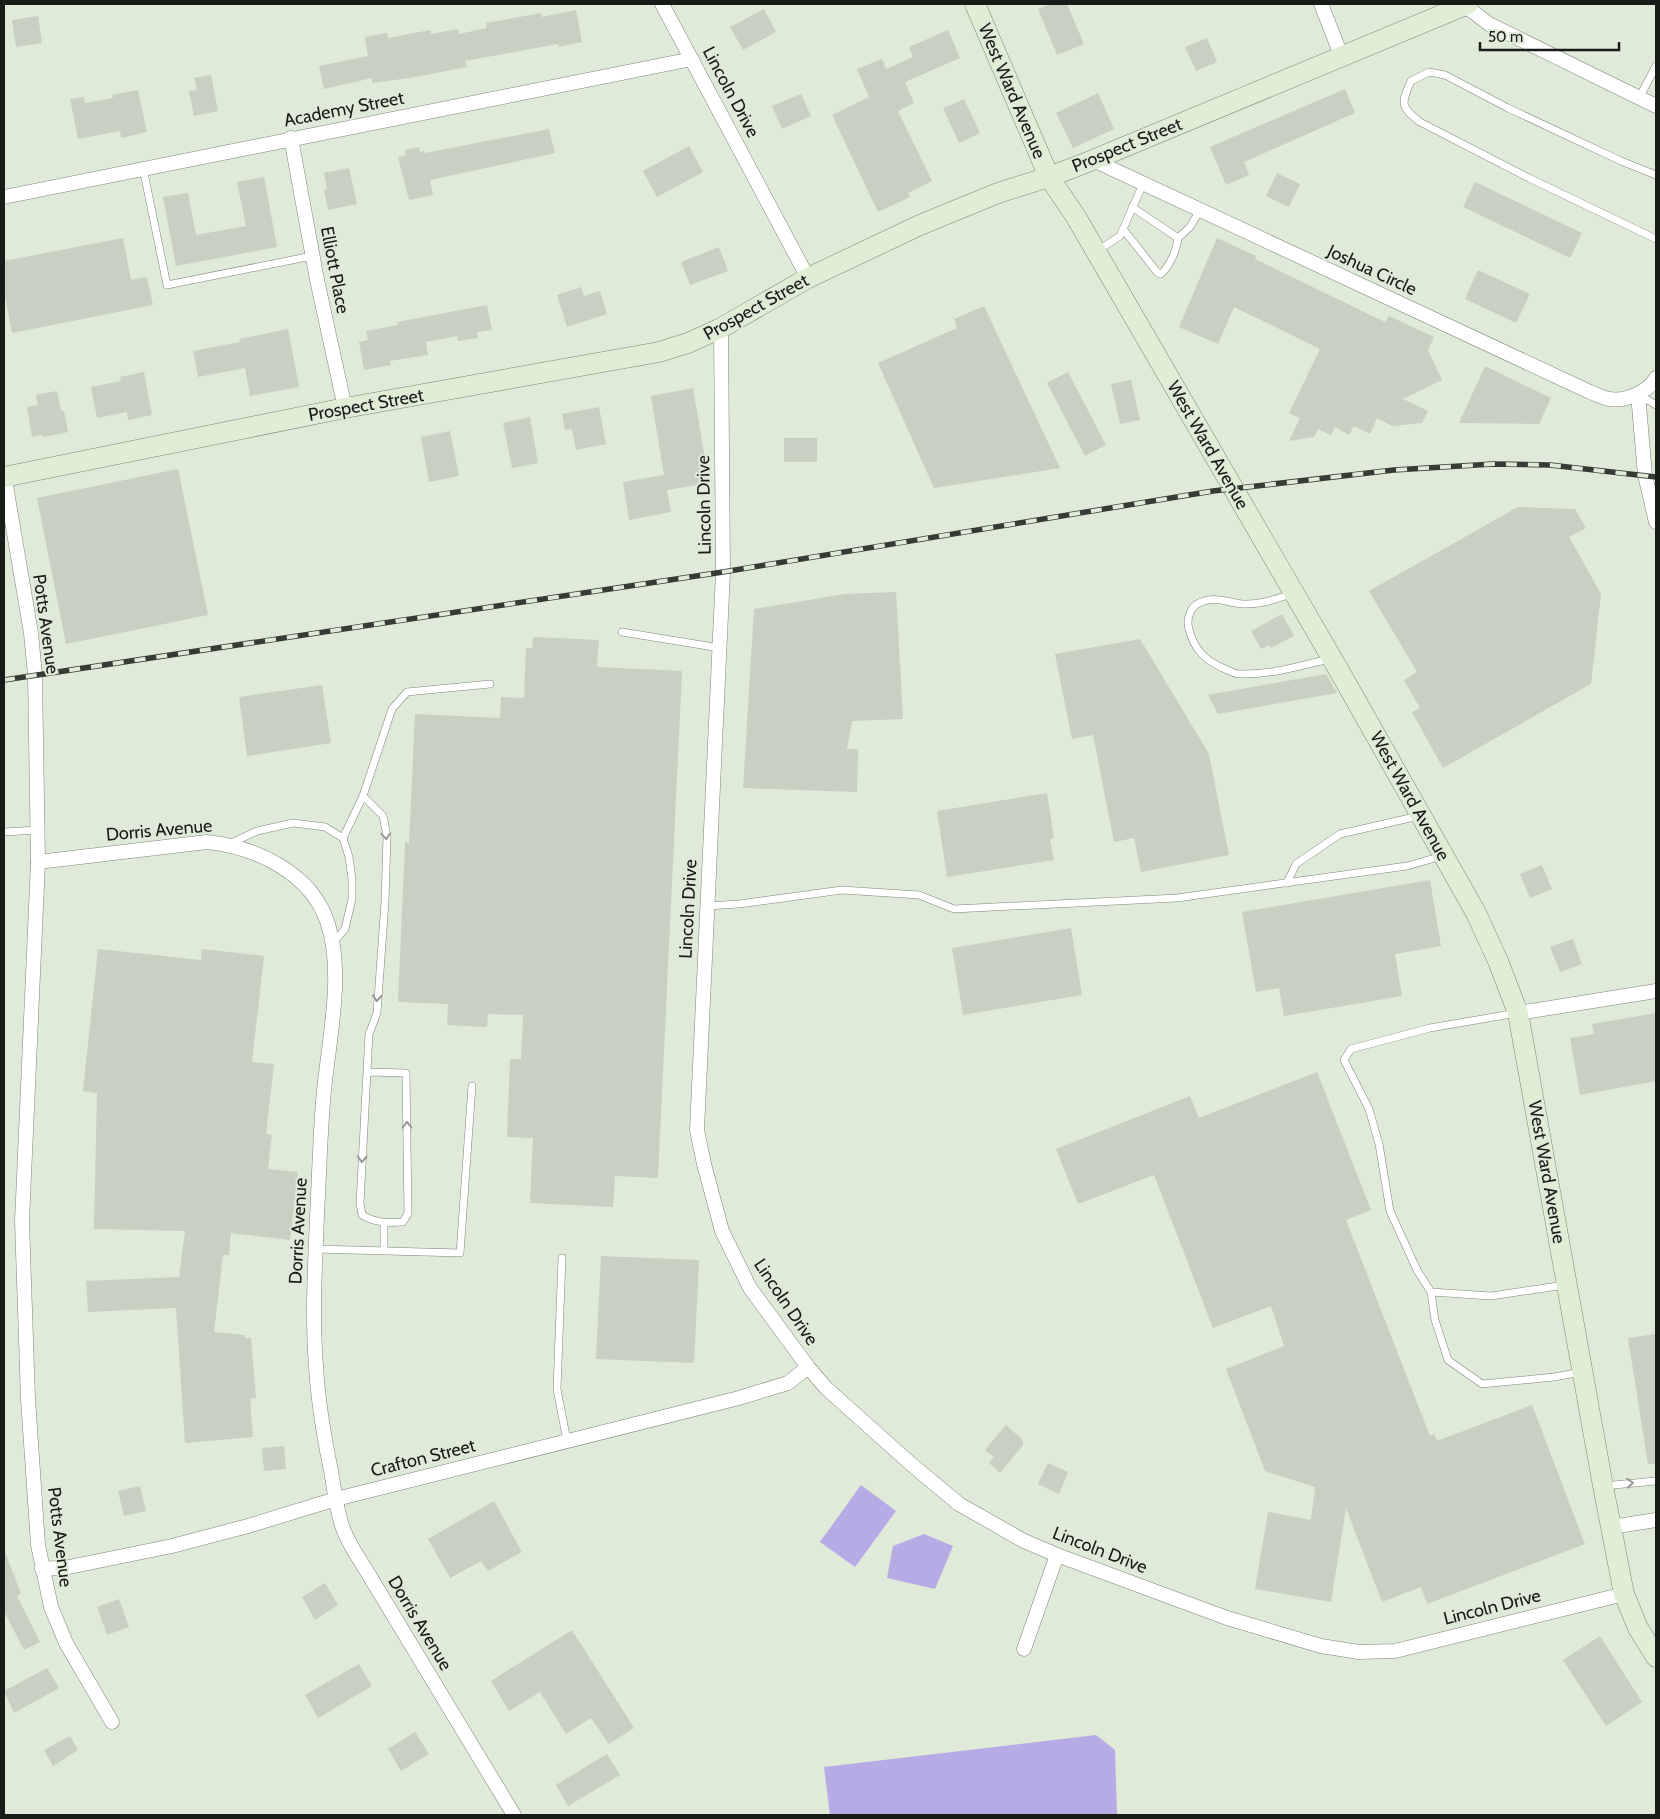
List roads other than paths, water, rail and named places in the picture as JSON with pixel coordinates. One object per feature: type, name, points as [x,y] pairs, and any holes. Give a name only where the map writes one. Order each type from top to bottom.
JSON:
[{"type":"street","name":"Lincoln Drive","points":[[662,4],[808,278]]},
{"type":"street","name":"West Ward Avenue","points":[[975,4],[1049,177],[1076,217],[1332,658],[1476,913],[1498,961],[1518,1013],[1624,1594],[1638,1628],[1656,1657]]},
{"type":"street","points":[[1320,4],[1341,55]]},
{"type":"street","name":"Prospect Street","points":[[4,476],[345,408],[659,352],[688,343],[720,328],[808,278],[920,225],[998,193],[1049,177],[1093,160],[1341,55],[1466,5]]},
{"type":"street","points":[[1466,5],[1489,24],[1656,106]]},
{"type":"street","name":"Academy Street","points":[[4,197],[692,59]]},
{"type":"street","name":"Elliott Place","points":[[291,138],[312,256],[345,408]]},
{"type":"street","name":"Joshua Circle","points":[[1093,160],[1590,392],[1610,399],[1626,398],[1638,394]]},
{"type":"street","name":"Lincoln Drive","points":[[720,328],[723,572],[697,1130],[722,1231],[750,1288],[808,1368],[826,1388],[959,1504],[1024,1541],[1227,1618],[1321,1646],[1359,1652],[1394,1650],[1624,1594]]},
{"type":"street","points":[[1656,378],[1654,382],[1638,394],[1645,475],[1656,522]]},
{"type":"street","name":"Potts Avenue","points":[[4,476],[31,633],[35,675],[38,862],[22,1221],[28,1399],[38,1545],[50,1607],[66,1643],[112,1722]]},
{"type":"street","name":"Dorris Avenue","points":[[38,862],[207,842],[229,844],[258,854],[285,869],[300,881],[316,900],[328,922],[333,943],[336,979],[323,1102],[314,1282],[316,1366],[324,1438],[336,1499],[343,1530],[514,1815]]},
{"type":"street","points":[[1518,1013],[1656,991]]},
{"type":"street","name":"Crafton Street","points":[[42,1569],[69,1567],[172,1546],[248,1526],[336,1499],[738,1398],[788,1383],[808,1368]]},
{"type":"street","points":[[1611,1527],[1656,1520]]},
{"type":"street","points":[[1024,1649],[1057,1555]]},
{"type":"lane","points":[[1639,98],[1656,66]]},
{"type":"lane","points":[[1656,175],[1508,108],[1445,75],[1429,72],[1411,81],[1403,98],[1407,112],[1420,122],[1529,178],[1656,239]]},
{"type":"lane","points":[[143,168],[167,285],[312,256]]},
{"type":"lane","points":[[1096,251],[1120,236],[1143,184]]},
{"type":"lane","points":[[1132,207],[1178,238]]},
{"type":"lane","points":[[1123,229],[1157,272],[1162,274],[1166,270],[1178,238],[1190,227],[1200,210]]},
{"type":"lane","points":[[1638,394],[1656,404]]},
{"type":"lane","points":[[1294,593],[1264,603],[1242,604],[1227,599],[1213,599],[1198,603],[1190,612],[1187,625],[1192,642],[1210,662],[1237,674],[1282,670],[1332,658]]},
{"type":"lane","points":[[622,632],[720,648]]},
{"type":"lane","points":[[333,943],[345,929],[352,899],[351,872],[343,838],[363,796],[392,709],[407,692],[490,684]]},
{"type":"lane","points":[[363,796],[383,816],[387,836],[376,1013],[369,1034],[360,1203],[362,1215],[372,1221],[384,1223],[403,1222],[408,1213],[406,1073],[367,1072]]},
{"type":"lane","points":[[1287,883],[1296,864],[1340,834],[1421,816]]},
{"type":"lane","points":[[229,844],[257,831],[293,823],[325,826],[343,838]]},
{"type":"lane","points":[[4,832],[38,830]]},
{"type":"lane","points":[[707,906],[739,904],[842,890],[919,894],[954,909],[1177,898],[1408,866],[1444,856]]},
{"type":"lane","points":[[1518,1013],[1430,1028],[1351,1049],[1344,1060],[1369,1109],[1379,1144],[1390,1211],[1417,1270],[1431,1292],[1435,1320],[1448,1360],[1482,1384],[1554,1377],[1583,1372]]},
{"type":"lane","points":[[316,1249],[460,1253],[472,1086]]},
{"type":"lane","points":[[384,1223],[384,1250]]},
{"type":"lane","points":[[562,1258],[556,1390],[567,1441]]},
{"type":"lane","points":[[1431,1292],[1491,1296],[1567,1285]]},
{"type":"lane","points":[[1603,1486],[1656,1481]]},
{"type":"railway","points":[[4,680],[723,572],[1213,491],[1394,470],[1493,464],[1550,465],[1656,477]]}]
